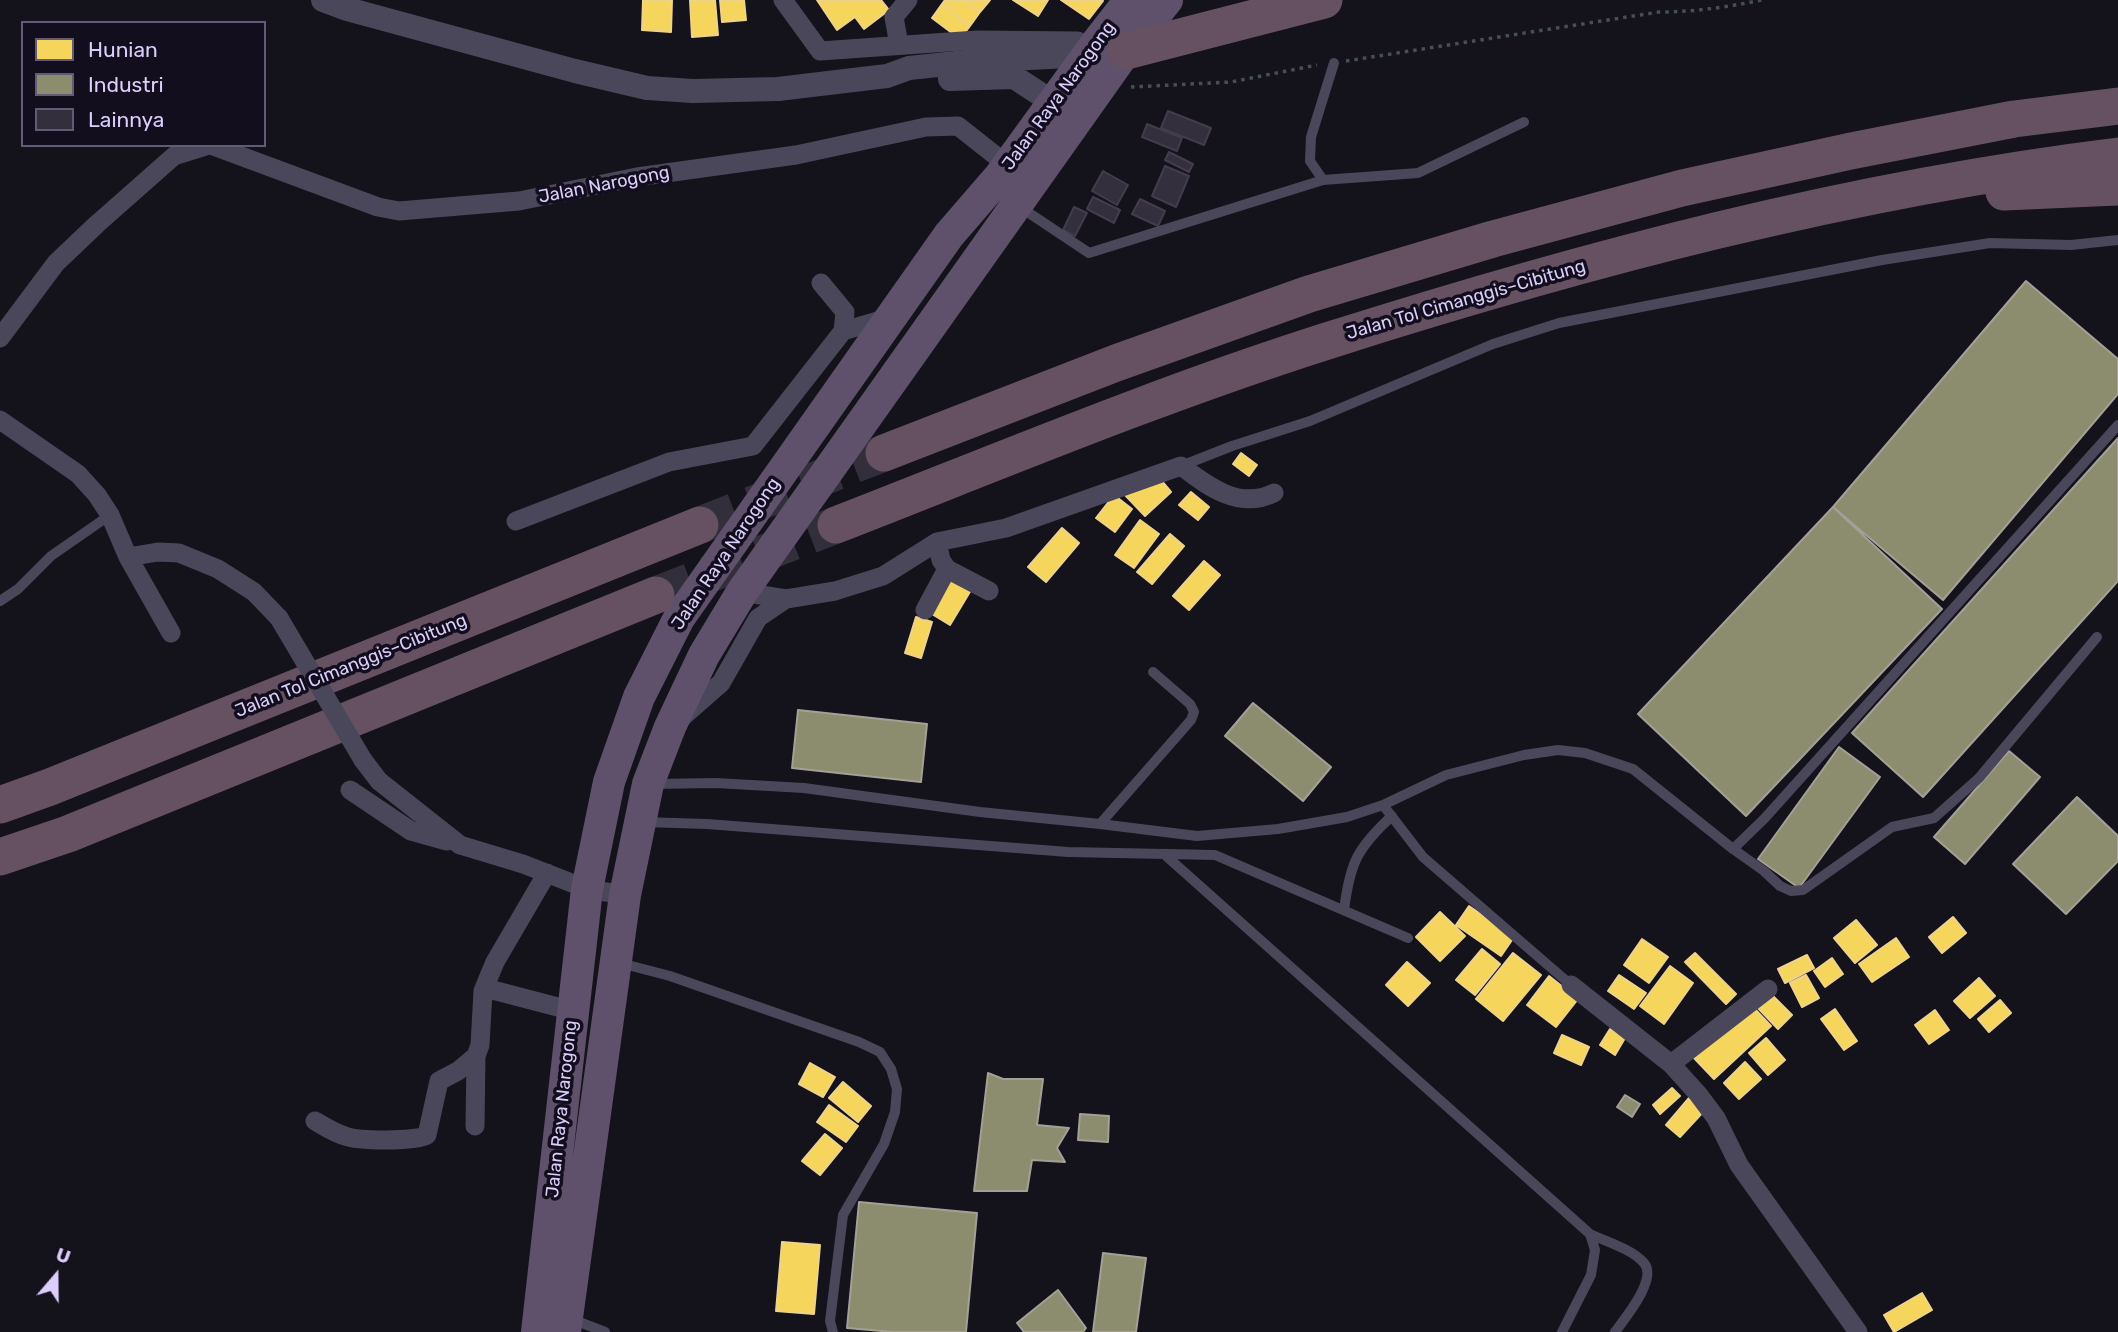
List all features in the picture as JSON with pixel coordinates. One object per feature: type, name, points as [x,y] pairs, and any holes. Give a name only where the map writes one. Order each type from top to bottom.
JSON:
[{"type":"highway","points":[[1093,46],[1324,0]]},
{"type":"highway","points":[[884,453],[1116,363],[1309,294],[1493,239],[1682,188],[1851,151],[2014,119],[2118,106]]},
{"type":"highway","name":"Jalan Tol Cimanggis–Cibitung","points":[[836,525],[1133,409],[1325,341],[1507,287],[1694,235],[1861,199],[2022,168],[2118,156]]},
{"type":"highway","points":[[1861,199],[2118,187]]},
{"type":"highway","name":"Jalan Tol Cimanggis–Cibitung","points":[[0,805],[700,525]]},
{"type":"highway","points":[[0,857],[68,834],[656,595]]},
{"type":"main road","points":[[949,235],[996,156],[1040,94],[1093,46],[1109,0]]},
{"type":"main road","name":"Jalan Raya Narogong","points":[[537,1332],[587,889],[609,782],[639,697],[679,618],[891,317],[949,235],[1000,176],[1093,46],[1130,0]]},
{"type":"main road","name":"Jalan Raya Narogong","points":[[1093,46],[1167,0]]},
{"type":"main road","name":"Jalan Raya Narogong","points":[[566,1325],[625,895],[648,784],[670,727],[704,655],[742,592],[1099,89],[1093,46]]},
{"type":"street","points":[[323,0],[561,68],[647,88],[693,91],[778,89],[887,76],[909,68],[1093,46]]},
{"type":"street","points":[[783,0],[820,51],[977,40],[1093,46]]},
{"type":"street","points":[[899,45],[894,17],[908,0]]},
{"type":"street","points":[[887,76],[911,82],[1014,77],[1040,94]]},
{"type":"street","name":"Jalan Narogong","points":[[215,147],[378,207],[399,211],[519,201],[637,177],[796,155],[926,127],[958,126],[996,156]]},
{"type":"street","name":"Jalan Narogong","points":[[0,338],[56,263],[172,151],[197,147]]},
{"type":"street","points":[[516,521],[668,463],[752,446],[843,331],[845,312],[821,283]]},
{"type":"street","points":[[843,331],[891,317]]},
{"type":"street","points":[[0,421],[78,474],[97,495],[171,633]]},
{"type":"street","points":[[742,592],[786,599],[835,591],[883,576],[937,542],[1006,528],[1181,466],[1229,497],[1261,500],[1275,493]]},
{"type":"street","points":[[937,542],[941,560],[947,569],[989,591]]},
{"type":"street","points":[[128,557],[158,552],[179,553],[218,569],[254,592],[279,618],[363,760],[379,781],[460,845]]},
{"type":"street","points":[[925,610],[947,569]]},
{"type":"street","points":[[670,727],[720,683],[758,618],[786,599]]},
{"type":"street","points":[[350,790],[411,831],[547,873],[587,889],[625,895]]},
{"type":"street","points":[[474,1126],[476,1056],[481,1045],[483,991],[495,962],[547,873]]},
{"type":"street","points":[[1572,985],[1671,1064],[1698,1094],[1716,1118],[1739,1166],[1858,1332]]},
{"type":"street","points":[[485,988],[573,1011]]},
{"type":"street","points":[[1671,1064],[1768,989]]},
{"type":"street","points":[[315,1121],[347,1138],[422,1138],[427,1135],[439,1081],[458,1071],[476,1056]]},
{"type":"lane","points":[[1323,180],[1310,161],[1311,137],[1334,63]]},
{"type":"lane","points":[[1017,204],[1089,253],[1323,180],[1418,173],[1524,122]]},
{"type":"lane","points":[[1181,466],[1310,421],[1493,344],[1559,323],[1882,260],[1990,243],[2070,245],[2118,240]]},
{"type":"lane","points":[[1733,849],[1764,819],[2118,425]]},
{"type":"lane","points":[[0,601],[18,589],[51,556],[110,515]]},
{"type":"lane","points":[[648,784],[716,783],[804,788],[980,812],[1197,836],[1278,829],[1347,817],[1383,806],[1446,775],[1511,758],[1558,750],[1585,753],[1633,769],[1733,849],[1764,870],[1780,886],[1791,891],[1803,890],[1892,827],[1934,818],[1979,778],[2098,637]]},
{"type":"lane","points":[[1100,824],[1191,720],[1194,712],[1190,704],[1153,672]]},
{"type":"lane","points":[[1383,806],[1423,857],[1572,985]]},
{"type":"lane","points":[[1344,910],[1356,858],[1368,838],[1392,816]]},
{"type":"lane","points":[[640,822],[707,824],[1068,852],[1215,855],[1408,938]]},
{"type":"lane","points":[[1164,854],[1590,1234],[1626,1250],[1645,1264],[1649,1273],[1645,1286],[1615,1332]]},
{"type":"lane","points":[[616,962],[670,976],[859,1042],[880,1052],[891,1069],[897,1089],[895,1112],[884,1144],[843,1215],[831,1321],[833,1332]]},
{"type":"lane","points":[[1562,1332],[1591,1275],[1595,1250],[1590,1234]]},
{"type":"lane","points":[[566,1325],[605,1332]]},
{"type":"path","points":[[1099,89],[1231,82],[1334,63],[1660,12],[1717,9],[1762,0]]},
{"type":"building: Hunian","points":[[643,0],[672,0],[671,32],[642,30]]},
{"type":"building: Hunian","points":[[690,0],[715,0],[718,35],[692,37]]},
{"type":"building: Hunian","points":[[720,0],[744,0],[746,20],[722,22]]},
{"type":"building: Hunian","points":[[817,0],[881,0],[889,10],[864,29],[855,17],[837,30]]},
{"type":"building: Hunian","points":[[945,0],[965,0],[980,12],[970,26],[942,4]]},
{"type":"building: Hunian","points":[[965,0],[990,0],[980,12]]},
{"type":"building: Hunian","points":[[1013,0],[1048,0],[1038,16]]},
{"type":"building: Hunian","points":[[1061,0],[1102,0],[1103,1],[1089,19]]},
{"type":"building: Hunian","points":[[942,4],[970,26],[960,39],[932,18]]},
{"type":"building: Hunian","points":[[1241,453],[1257,465],[1249,476],[1233,464]]},
{"type":"building: Hunian","points":[[1161,480],[1171,492],[1145,516],[1125,495]]},
{"type":"building: Hunian","points":[[1191,492],[1209,507],[1198,520],[1179,505]]},
{"type":"building: Hunian","points":[[1114,495],[1132,509],[1115,532],[1096,518]]},
{"type":"building: Hunian","points":[[1140,520],[1159,534],[1134,568],[1115,555]]},
{"type":"building: Hunian","points":[[1062,528],[1079,543],[1046,582],[1028,567]]},
{"type":"building: Hunian","points":[[1170,534],[1184,546],[1152,584],[1137,572]]},
{"type":"building: Hunian","points":[[1204,561],[1220,575],[1189,610],[1173,596]]},
{"type":"building: Hunian","points":[[949,576],[971,590],[950,625],[927,611]]},
{"type":"building: Hunian","points":[[916,617],[932,622],[921,658],[905,653]]},
{"type":"building: Hunian","points":[[1469,906],[1514,937],[1501,956],[1456,925]]},
{"type":"building: Hunian","points":[[1440,912],[1465,936],[1440,961],[1416,937]]},
{"type":"building: Hunian","points":[[1953,917],[1966,933],[1942,953],[1929,937]]},
{"type":"building: Hunian","points":[[1856,920],[1877,945],[1855,963],[1834,938]]},
{"type":"building: Hunian","points":[[1896,938],[1909,957],[1872,982],[1859,964]]},
{"type":"building: Hunian","points":[[1642,939],[1668,957],[1649,983],[1624,965]]},
{"type":"building: Hunian","points":[[1482,949],[1500,964],[1475,995],[1456,980]]},
{"type":"building: Hunian","points":[[1513,953],[1541,975],[1503,1021],[1476,999]]},
{"type":"building: Hunian","points":[[1695,953],[1736,994],[1726,1004],[1685,962]]},
{"type":"building: Hunian","points":[[1807,955],[1814,968],[1785,983],[1778,969]]},
{"type":"building: Hunian","points":[[1832,958],[1843,974],[1825,987],[1814,971]]},
{"type":"building: Hunian","points":[[1407,962],[1430,983],[1408,1006],[1386,985]]},
{"type":"building: Hunian","points":[[1670,966],[1693,983],[1664,1024],[1640,1006]]},
{"type":"building: Hunian","points":[[1619,975],[1646,993],[1634,1009],[1608,991]]},
{"type":"building: Hunian","points":[[1806,975],[1819,998],[1802,1007],[1790,983]]},
{"type":"building: Hunian","points":[[1549,976],[1578,999],[1556,1027],[1527,1005]]},
{"type":"building: Hunian","points":[[1979,978],[1995,996],[1970,1018],[1954,1001]]},
{"type":"building: Hunian","points":[[1772,995],[1792,1015],[1778,1029],[1758,1008]]},
{"type":"building: Hunian","points":[[2000,1000],[2011,1013],[1989,1032],[1978,1019]]},
{"type":"building: Hunian","points":[[1751,1005],[1771,1026],[1714,1079],[1694,1058]]},
{"type":"building: Hunian","points":[[1835,1009],[1857,1041],[1844,1050],[1821,1019]]},
{"type":"building: Hunian","points":[[1935,1010],[1949,1030],[1929,1044],[1915,1025]]},
{"type":"building: Hunian","points":[[1610,1029],[1625,1038],[1615,1055],[1600,1045]]},
{"type":"building: Hunian","points":[[1562,1035],[1589,1047],[1581,1065],[1554,1053]]},
{"type":"building: Hunian","points":[[1766,1038],[1785,1060],[1768,1075],[1749,1053]]},
{"type":"building: Hunian","points":[[1745,1062],[1761,1079],[1739,1099],[1724,1083]]},
{"type":"building: Hunian","points":[[810,1063],[835,1077],[823,1097],[799,1084]]},
{"type":"building: Hunian","points":[[843,1082],[871,1106],[858,1122],[829,1098]]},
{"type":"building: Hunian","points":[[1672,1088],[1680,1096],[1660,1114],[1653,1105]]},
{"type":"building: Hunian","points":[[1689,1098],[1704,1111],[1680,1137],[1666,1125]]},
{"type":"building: Hunian","points":[[829,1105],[858,1126],[846,1142],[817,1122]]},
{"type":"building: Hunian","points":[[825,1134],[842,1148],[820,1175],[802,1161]]},
{"type":"building: Hunian","points":[[782,1242],[820,1245],[814,1314],[776,1311]]},
{"type":"building: Hunian","points":[[1922,1293],[1932,1310],[1894,1332],[1884,1315]]},
{"type":"building: Industri","points":[[2026,281],[2118,359],[2118,394],[1943,600],[1833,507]]},
{"type":"building: Industri","points":[[2118,438],[2118,581],[1923,797],[1852,733]]},
{"type":"building: Industri","points":[[1833,507],[1942,609],[1746,816],[1638,714]]},
{"type":"building: Industri","points":[[1253,703],[1331,767],[1303,801],[1225,736]]},
{"type":"building: Industri","points":[[798,710],[927,724],[921,782],[792,768]]},
{"type":"building: Industri","points":[[1839,747],[1880,777],[1799,888],[1758,859]]},
{"type":"building: Industri","points":[[2009,751],[2040,777],[1965,864],[1934,837]]},
{"type":"building: Industri","points":[[2077,797],[2118,836],[2118,861],[2066,914],[2013,864]]},
{"type":"building: Industri","points":[[988,1073],[1003,1079],[1043,1079],[1037,1125],[1069,1128],[1057,1148],[1065,1162],[1032,1160],[1027,1191],[974,1191]]},
{"type":"building: Industri","points":[[1625,1095],[1640,1104],[1632,1117],[1617,1107]]},
{"type":"building: Industri","points":[[1080,1114],[1109,1116],[1108,1142],[1078,1140]]},
{"type":"building: Industri","points":[[859,1202],[977,1213],[966,1332],[893,1332],[847,1328]]},
{"type":"building: Industri","points":[[1103,1253],[1146,1258],[1136,1332],[1093,1332]]},
{"type":"building: Industri","points":[[1058,1290],[1086,1328],[1083,1332],[1024,1332],[1017,1323]]},
{"type":"building: Lainnya","points":[[1168,111],[1211,128],[1204,145],[1161,128]]},
{"type":"building: Lainnya","points":[[1147,124],[1182,138],[1177,151],[1142,137]]},
{"type":"building: Lainnya","points":[[1169,152],[1193,164],[1189,172],[1165,160]]},
{"type":"building: Lainnya","points":[[1165,166],[1189,176],[1176,207],[1152,196]]},
{"type":"building: Lainnya","points":[[1103,171],[1128,185],[1117,205],[1092,191]]},
{"type":"building: Lainnya","points":[[1093,197],[1120,210],[1114,223],[1087,209]]},
{"type":"building: Lainnya","points":[[1140,199],[1165,211],[1158,226],[1132,214]]},
{"type":"building: Lainnya","points":[[1074,207],[1087,213],[1075,236],[1063,230]]},
{"type":"tunnel","points":[[700,525],[884,453]]},
{"type":"tunnel","points":[[656,595],[836,525]]}]
